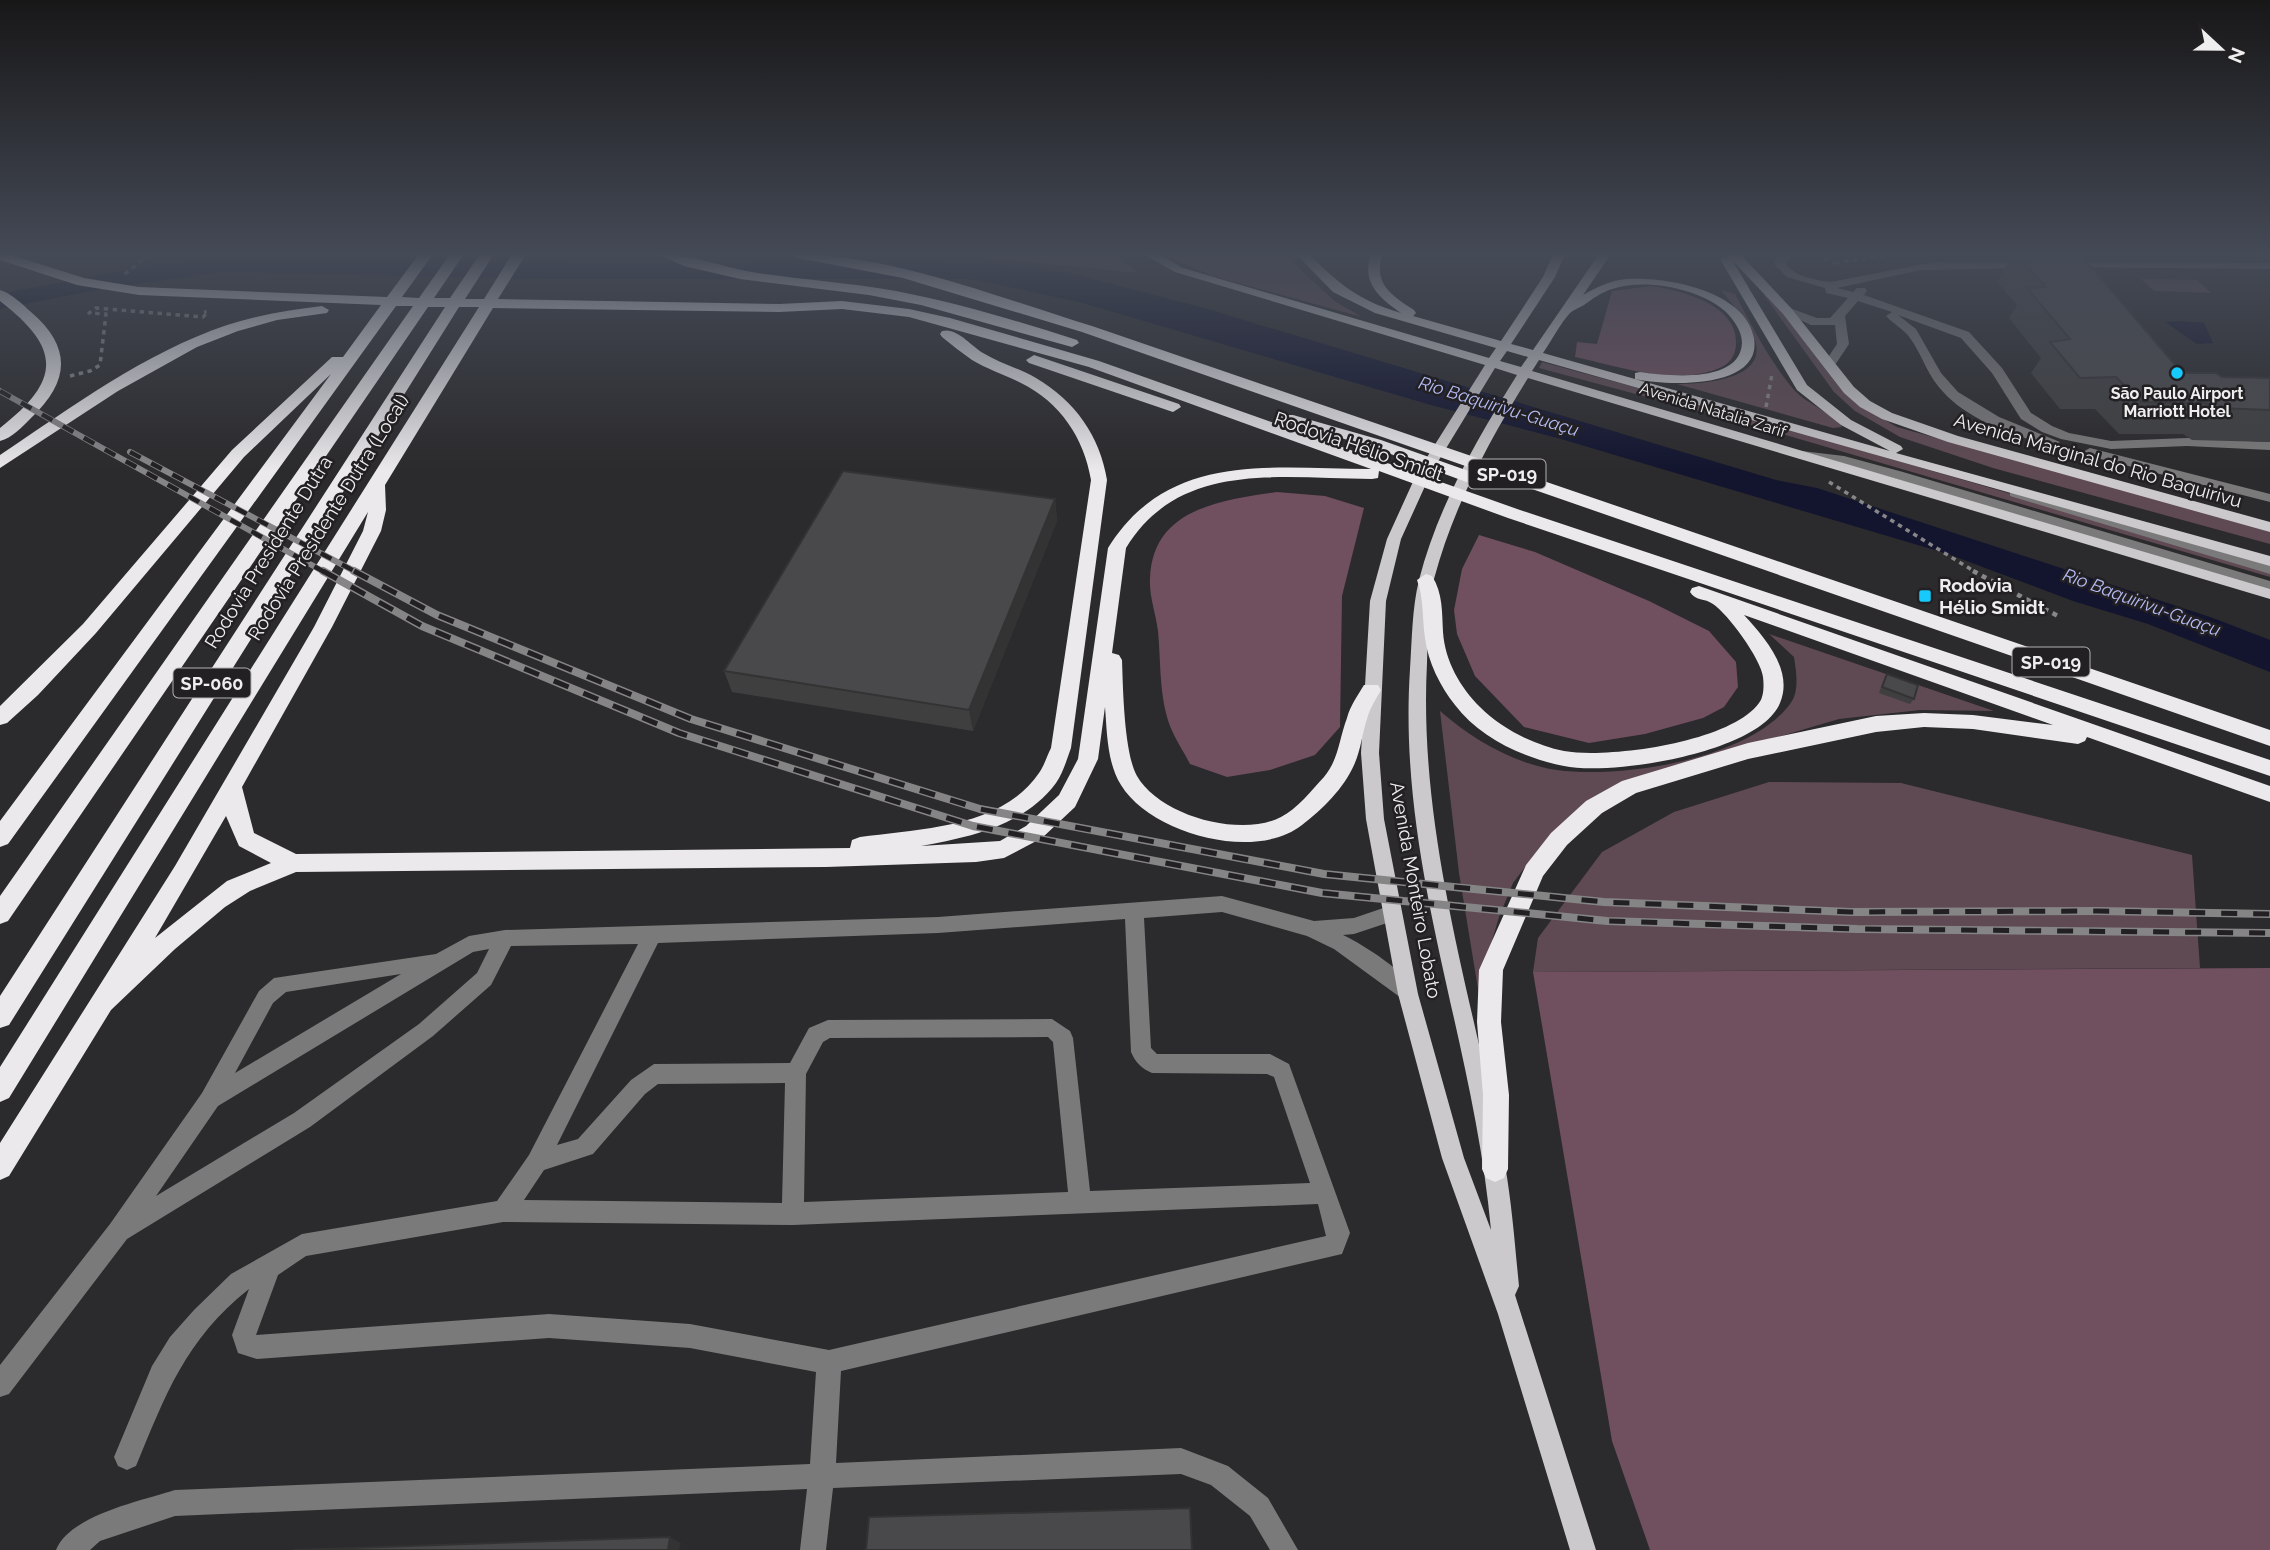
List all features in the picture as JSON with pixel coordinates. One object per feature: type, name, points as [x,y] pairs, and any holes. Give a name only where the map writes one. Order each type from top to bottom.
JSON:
[{"type":"highway","points":[[0,436],[28,414],[49,388],[54,362],[51,345],[38,326]]},
{"type":"highway","points":[[0,463],[157,360],[209,335],[234,326]]},
{"type":"highway","points":[[0,838],[372,326]]},
{"type":"highway","name":"Rodovia Presidente Dutra","points":[[0,914],[408,326]]},
{"type":"highway","name":"Rodovia Presidente Dutra","points":[[0,1017],[439,326]]},
{"type":"highway","name":"Rodovia Presidente Dutra (Local)","points":[[0,1090],[473,326]]},
{"type":"highway","name":"Rodovia Hélio Smidt","points":[[897,326],[947,334],[1026,357],[1372,474],[2270,794]]},
{"type":"highway","name":"Rodovia Hélio Smidt","points":[[968,326],[1094,363],[1514,514],[2270,768]]},
{"type":"highway","points":[[1023,326],[1289,419],[1375,443],[1475,479],[1538,485]]},
{"type":"highway","name":"Rodovia Hélio Smidt","points":[[1079,326],[2270,738]]},
{"type":"highway","points":[[1083,326],[1095,331]]},
{"type":"highway","points":[[826,858],[843,849],[962,828],[1013,812],[1038,792],[1049,778],[1061,748],[1088,537],[1099,480],[1097,461],[1081,426],[1054,398],[1030,381],[978,357],[947,334]]},
{"type":"highway","points":[[0,718],[49,675],[224,469],[266,424],[366,335]]},
{"type":"highway","points":[[1325,431],[1370,452],[1469,486],[1514,514]]},
{"type":"highway","points":[[103,1002],[163,945],[219,900],[252,879],[295,863],[826,858],[976,853],[1004,849],[1034,832],[1067,801],[1088,759],[1117,548],[1127,528],[1147,508],[1179,489],[1210,477],[1231,474],[1372,474]]},
{"type":"highway","points":[[0,1167],[232,788],[364,551],[377,510],[376,483]]},
{"type":"highway","points":[[1426,580],[1434,599],[1436,648],[1447,677],[1467,707],[1492,727],[1525,746],[1566,759],[1600,761],[1651,755],[1732,735],[1758,719],[1771,703],[1773,680],[1769,661],[1720,600]]},
{"type":"highway","points":[[1109,608],[1120,750],[1128,780],[1150,803],[1178,821],[1198,828],[1223,832],[1261,832],[1288,824],[1343,766],[1359,713],[1371,690]]},
{"type":"highway","points":[[2191,709],[2270,728]]},
{"type":"highway","points":[[1494,1169],[1496,1095],[1489,1022],[1491,970],[1534,871],[1559,839],[1594,807],[1629,787],[1748,751],[1876,724],[1924,720],[1973,722],[2122,742]]},
{"type":"highway","points":[[232,788],[240,834],[252,845],[295,863]]},
{"type":"main road","name":"Avenida Natalia Zarif","points":[[1369,326],[2270,594]]},
{"type":"main road","name":"Avenida Monteiro Lobato","points":[[1518,326],[1437,452],[1394,539],[1378,601],[1371,690],[1370,753],[1375,819],[1408,994],[1452,1158],[1510,1314],[1583,1550]]},
{"type":"main road","name":"Avenida Monteiro Lobato","points":[[1510,1314],[1494,1169],[1431,866],[1416,744],[1417,661],[1426,580],[1462,485],[1491,429],[1556,326]]},
{"type":"main road","points":[[1574,367],[1667,380],[1706,377],[1737,367],[1746,355],[1748,338],[1741,326]]},
{"type":"main road","points":[[1765,326],[1790,369],[1819,405],[1870,437],[1904,453],[1974,479]]},
{"type":"main road","name":"Avenida Marginal do Rio Baquirivu","points":[[1798,326],[1865,404],[1916,428],[2270,527]]},
{"type":"main road","name":"Avenida Natalia Zarif","points":[[1435,327],[2270,561]]},
{"type":"street","points":[[1829,365],[1843,344],[1842,326]]},
{"type":"street","points":[[1908,326],[1917,335],[1930,367],[1943,384],[1955,396],[1979,411],[2050,441],[2270,498]]},
{"type":"street","points":[[1946,326],[1965,335],[1997,371],[2019,407],[2032,421],[2082,440],[2111,445],[2220,442],[2270,446]]},
{"type":"street","points":[[1979,411],[2019,407]]},
{"type":"street","points":[[2161,444],[2166,461],[2175,472]]},
{"type":"street","points":[[1798,454],[1844,460],[1898,475],[2270,586]]},
{"type":"street","points":[[1974,479],[2064,509],[2270,569]]},
{"type":"street","points":[[210,1099],[470,944],[505,938],[938,925],[1222,904],[1312,929],[1362,956],[1408,994]]},
{"type":"street","points":[[270,1267],[244,1335],[247,1344],[257,1347],[549,1326],[690,1336],[829,1362],[1334,1246],[1339,1233],[1283,1072],[1270,1064],[1152,1063],[1141,1052],[1134,910]]},
{"type":"street","points":[[1312,929],[1354,926],[1392,913]]},
{"type":"street","points":[[503,1211],[537,1162],[652,935]]},
{"type":"street","points":[[118,1232],[302,1120],[426,1030],[484,979],[505,938]]},
{"type":"street","points":[[0,1385],[118,1232],[210,1099],[266,997],[281,984],[443,959]]},
{"type":"street","points":[[793,1214],[796,1073],[816,1035],[828,1029],[1052,1028],[1063,1038],[1080,1204]]},
{"type":"street","points":[[537,1162],[585,1147],[638,1087],[654,1074],[796,1073]]},
{"type":"street","points":[[127,1457],[161,1376],[179,1346],[239,1282],[270,1267],[302,1245],[503,1211],[793,1214],[1325,1193]]},
{"type":"street","points":[[813,1550],[822,1476],[829,1362]]},
{"type":"street","points":[[69,1550],[92,1531],[175,1503],[1181,1461],[1219,1475],[1259,1507],[1285,1550]]},
{"type":"path","points":[[50,379],[90,371],[100,365],[105,326]]},
{"type":"path","points":[[1849,494],[1975,572],[2057,616]]},
{"type":"shaded area","points":[[1602,326],[1732,326],[1736,345],[1733,357],[1728,363],[1700,374],[1683,376],[1646,373],[1575,357],[1577,342],[1597,344]]},
{"type":"shaded area","points":[[1748,326],[1752,326],[1795,391],[1842,427],[1833,428],[1677,384],[1716,381],[1743,372],[1752,364],[1756,353]]},
{"type":"shaded area","points":[[1787,326],[1793,326],[1859,400],[1897,427],[2270,531],[2270,544],[1993,468],[1900,437],[1855,411],[1834,392]]},
{"type":"shaded area","points":[[1542,362],[1767,423],[2270,569],[2270,577],[1762,428],[1539,368]]},
{"type":"shaded area","points":[[1277,492],[1325,496],[1364,508],[1342,596],[1340,727],[1315,755],[1270,770],[1227,777],[1190,764],[1166,715],[1150,579],[1154,555],[1163,537],[1177,522],[1194,512],[1213,504]]},
{"type":"shaded area","points":[[1479,535],[1535,552],[1649,601],[1709,631],[1736,662],[1738,687],[1724,707],[1703,718],[1645,734],[1589,743],[1524,727],[1475,676],[1457,634],[1454,610],[1462,569]]},
{"type":"shaded area","points":[[1769,634],[1994,711],[1920,710],[1839,719],[1672,768],[1535,854],[1513,883],[1499,917],[1486,961],[1480,1001],[1459,873],[1440,711],[1494,749],[1541,767],[1584,772],[1615,771],[1682,761],[1745,739],[1771,723],[1790,704],[1796,687],[1794,657]]},
{"type":"shaded area","points":[[1769,782],[1901,783],[2192,855],[2200,968],[1533,972],[1538,938],[1602,852],[1674,812]]},
{"type":"shaded area","points":[[2270,968],[2270,1550],[1650,1550],[1612,1441],[1533,972]]},
{"type":"water","name":"Rio Baquirivu-Guaçu","points":[[1162,326],[1265,326],[1776,480],[1817,488],[2213,618],[2270,640],[2270,672],[2148,624],[2073,601],[1948,554],[1561,439],[1431,405]]},
{"type":"water","points":[[2171,326],[2206,326],[2213,343],[2197,344]]},
{"type":"building","points":[[2059,326],[2142,326],[2182,373],[2270,378],[2270,410],[2216,408],[2206,403],[2141,402],[2116,377],[2080,378],[2050,342],[2070,339]]},
{"type":"building","points":[[843,471],[1055,499],[969,710],[724,671]]},
{"type":"building","points":[[1887,674],[1918,685],[1914,699],[1882,687]]},
{"type":"building","points":[[1190,1508],[1192,1550],[866,1550],[869,1517]]},
{"type":"building","points":[[670,1537],[668,1550],[293,1550]]},
{"type":"railway","points":[[0,391],[326,573]]},
{"type":"railway","points":[[130,452],[358,573]]},
{"type":"railway","points":[[323,571],[422,626],[679,733],[973,826],[1322,893],[1607,921],[1857,929],[2270,933]]},
{"type":"railway","points":[[354,571],[437,615],[691,719],[980,809],[1324,874],[1604,902],[1851,912],[2098,911],[2270,914]]},
{"type":"place","name":"São Paulo Airport Marriott Hotel","points":[[2177,373]]},
{"type":"place","name":"Rodovia Hélio Smidt","points":[[1925,596]]}]
